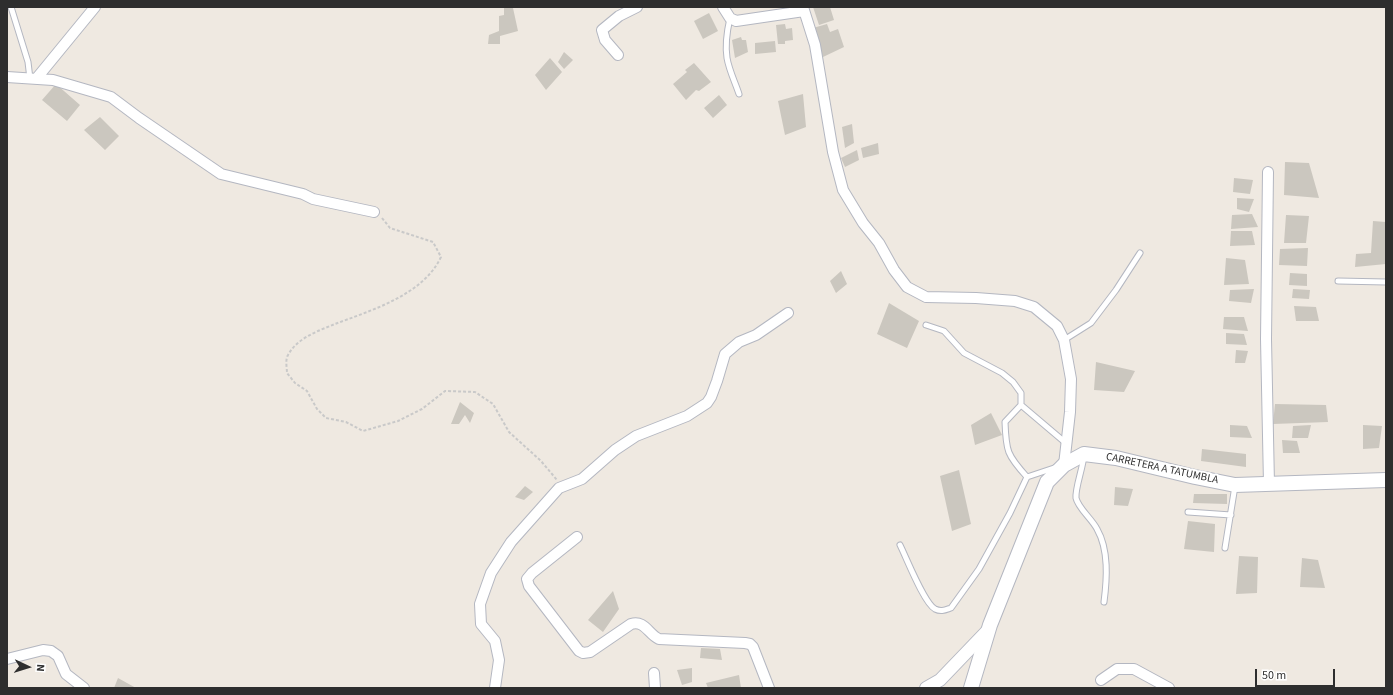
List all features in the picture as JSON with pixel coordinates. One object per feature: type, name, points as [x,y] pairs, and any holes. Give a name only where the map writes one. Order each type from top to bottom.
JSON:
[{"type":"main road","name":"CARRETERA A TATUMBLA","points":[[1084,454],[1116,458],[1235,485],[1386,480]]},
{"type":"main road","points":[[971,688],[988,630],[1047,482],[1064,465],[1084,454]]},
{"type":"street","points":[[33,79],[95,7]]},
{"type":"street","points":[[618,55],[605,40],[602,30],[619,16],[637,7]]},
{"type":"street","points":[[723,7],[730,18],[736,22],[804,9],[814,45],[833,152],[843,190],[863,223],[879,243],[894,270],[907,287],[926,297],[976,298],[1015,302],[1034,308],[1057,326],[1064,340],[1071,379],[1070,412],[1064,465]]},
{"type":"street","points":[[7,77],[53,80],[111,97],[138,118],[221,174],[303,194],[313,199],[374,212]]},
{"type":"street","points":[[1268,172],[1266,339],[1269,484]]},
{"type":"street","points":[[496,688],[499,660],[495,641],[481,624],[480,604],[491,573],[511,542],[559,488],[582,479],[615,450],[636,436],[687,416],[707,403],[717,381],[725,354],[739,342],[756,335],[788,313]]},
{"type":"street","points":[[577,537],[532,573],[527,579],[529,586],[579,651],[584,653],[590,652],[631,624],[636,623],[640,624],[659,639],[745,643],[750,644],[753,647],[769,688]]},
{"type":"street","points":[[926,688],[940,680],[988,630]]},
{"type":"street","points":[[7,659],[43,650],[51,651],[58,656],[66,674],[84,688]]},
{"type":"street","points":[[1101,680],[1117,669],[1134,669],[1169,688]]},
{"type":"street","points":[[654,673],[655,688]]},
{"type":"lane","points":[[11,7],[33,79]]},
{"type":"lane","points":[[730,18],[727,30],[727,54],[738,94]]},
{"type":"lane","points":[[1064,340],[1091,323],[1116,290],[1140,253]]},
{"type":"lane","points":[[1338,281],[1386,282]]},
{"type":"lane","points":[[926,325],[944,331],[964,353],[1002,373],[1013,382],[1021,393],[1022,405],[1067,444]]},
{"type":"lane","points":[[1022,405],[1005,422],[1006,446],[1014,463],[1026,478]]},
{"type":"lane","points":[[1084,454],[1076,499],[1098,530],[1103,543],[1106,580],[1104,602]]},
{"type":"lane","points":[[900,545],[925,598],[933,608],[940,611],[951,608],[979,569],[1010,513],[1026,478],[1039,472],[1064,465]]},
{"type":"lane","points":[[1225,548],[1235,485]]},
{"type":"lane","points":[[1188,512],[1231,515]]},
{"type":"path","points":[[374,212],[384,219],[390,228],[433,242],[441,257],[438,265],[432,273],[413,288],[387,304],[312,333],[294,346],[287,356],[287,373],[295,383],[307,391],[317,410],[326,418],[346,422],[363,431],[398,421],[422,409],[445,391],[475,392],[493,404],[509,432],[541,461],[563,487]]},
{"type":"building","points":[[504,7],[513,8],[518,31],[500,36],[500,44],[488,44],[489,35],[499,31],[499,16],[504,15]]},
{"type":"building","points":[[813,7],[830,7],[834,20],[819,25]]},
{"type":"building","points":[[709,13],[718,31],[703,39],[694,21]]},
{"type":"building","points":[[785,24],[786,29],[792,28],[793,40],[785,41],[785,44],[778,44],[776,25]]},
{"type":"building","points":[[827,24],[830,32],[838,29],[844,47],[823,57],[813,28]]},
{"type":"building","points":[[741,37],[742,40],[746,40],[748,52],[735,58],[732,40]]},
{"type":"building","points":[[775,41],[776,52],[755,54],[755,43]]},
{"type":"building","points":[[564,52],[573,60],[564,69],[558,62]]},
{"type":"building","points":[[550,58],[562,72],[546,90],[535,75]]},
{"type":"building","points":[[694,63],[711,82],[699,91],[696,90],[686,100],[673,84],[687,72],[685,70]]},
{"type":"building","points":[[56,84],[80,105],[67,121],[42,100]]},
{"type":"building","points":[[803,94],[806,127],[785,135],[778,101]]},
{"type":"building","points":[[719,95],[727,105],[713,118],[704,108]]},
{"type":"building","points":[[100,117],[119,136],[105,150],[84,130]]},
{"type":"building","points":[[852,124],[854,143],[845,148],[842,127]]},
{"type":"building","points":[[878,143],[879,154],[863,158],[861,148]]},
{"type":"building","points":[[857,150],[859,160],[845,167],[841,158]]},
{"type":"building","points":[[1285,162],[1309,163],[1319,198],[1284,195]]},
{"type":"building","points":[[1234,178],[1253,180],[1250,194],[1233,192]]},
{"type":"building","points":[[1237,198],[1254,199],[1249,212],[1237,209]]},
{"type":"building","points":[[1252,214],[1258,227],[1231,229],[1232,215]]},
{"type":"building","points":[[1286,215],[1309,216],[1306,243],[1284,243]]},
{"type":"building","points":[[1373,221],[1386,222],[1386,264],[1355,267],[1356,254],[1371,253]]},
{"type":"building","points":[[1231,231],[1252,231],[1255,245],[1230,246]]},
{"type":"building","points":[[1308,248],[1307,266],[1279,265],[1280,249]]},
{"type":"building","points":[[1226,258],[1245,260],[1249,284],[1224,285]]},
{"type":"building","points":[[841,271],[847,284],[836,293],[830,281]]},
{"type":"building","points":[[1290,273],[1307,274],[1307,286],[1289,285]]},
{"type":"building","points":[[1254,289],[1251,303],[1229,301],[1230,290]]},
{"type":"building","points":[[1293,289],[1310,290],[1309,299],[1292,298]]},
{"type":"building","points":[[889,303],[919,321],[907,348],[877,334]]},
{"type":"building","points":[[1294,306],[1316,307],[1319,321],[1296,321]]},
{"type":"building","points":[[1224,317],[1244,317],[1248,331],[1223,329]]},
{"type":"building","points":[[1226,333],[1244,334],[1247,345],[1226,344]]},
{"type":"building","points":[[1236,350],[1248,351],[1245,363],[1235,363]]},
{"type":"building","points":[[1096,362],[1135,371],[1124,392],[1094,390]]},
{"type":"building","points":[[460,402],[474,413],[470,423],[465,415],[459,424],[451,424]]},
{"type":"building","points":[[1275,404],[1326,405],[1328,422],[1273,424]]},
{"type":"building","points":[[991,413],[1002,435],[975,445],[971,425]]},
{"type":"building","points":[[1230,425],[1247,426],[1252,438],[1230,437]]},
{"type":"building","points":[[1311,425],[1308,438],[1292,438],[1293,426]]},
{"type":"building","points":[[1363,425],[1382,426],[1379,448],[1363,449]]},
{"type":"building","points":[[1282,440],[1297,441],[1300,453],[1283,453]]},
{"type":"building","points":[[1202,449],[1246,454],[1246,467],[1201,461]]},
{"type":"building","points":[[959,470],[971,524],[952,531],[940,476]]},
{"type":"building","points":[[525,486],[533,492],[524,500],[515,497]]},
{"type":"building","points":[[1115,487],[1133,489],[1128,506],[1114,505]]},
{"type":"building","points":[[1194,494],[1227,494],[1227,504],[1193,503]]},
{"type":"building","points":[[1188,521],[1215,524],[1214,552],[1184,549]]},
{"type":"building","points":[[1239,556],[1258,557],[1257,593],[1236,594]]},
{"type":"building","points":[[1302,558],[1318,560],[1325,588],[1300,587]]},
{"type":"building","points":[[613,591],[619,609],[603,632],[588,620]]},
{"type":"building","points":[[701,648],[720,649],[722,660],[700,658]]},
{"type":"building","points":[[692,668],[692,682],[682,685],[677,670]]},
{"type":"building","points":[[739,675],[741,688],[708,688],[706,683]]},
{"type":"building","points":[[118,678],[136,688],[114,688]]}]
